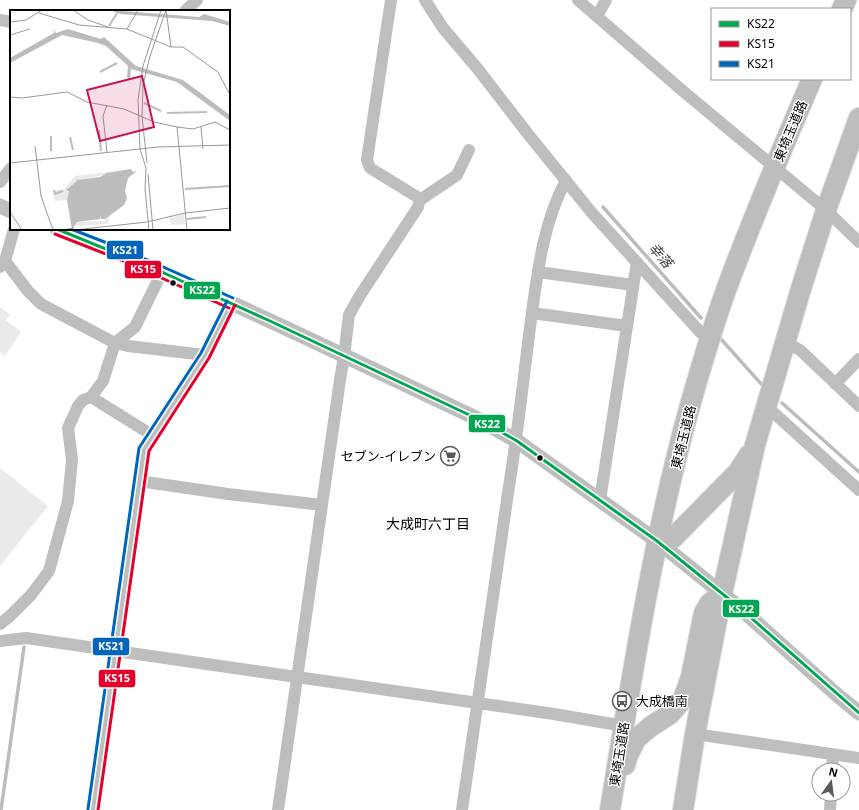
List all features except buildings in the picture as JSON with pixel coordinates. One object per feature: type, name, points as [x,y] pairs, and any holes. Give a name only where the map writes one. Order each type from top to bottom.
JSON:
[{"type":"highway","name":"東埼玉道路","points":[[611,809],[624,726],[657,541],[689,410],[731,275],[774,166],[812,80]]},
{"type":"highway","points":[[683,810],[695,734],[722,594],[755,445],[826,210],[859,118]]},
{"type":"highway","points":[[657,541],[666,541],[673,538],[738,472],[755,445]]},
{"type":"highway","points":[[611,809],[628,755],[636,739],[650,727],[670,714],[683,699],[691,677],[704,613],[709,604],[722,594]]},
{"type":"street","points":[[186,10],[197,0]]},
{"type":"street","points":[[390,0],[367,160],[370,168],[420,198],[423,198],[456,175],[469,150]]},
{"type":"street","points":[[425,0],[443,28],[477,68],[592,213],[701,333],[711,336]]},
{"type":"street","points":[[578,0],[684,92],[826,210],[859,242]]},
{"type":"street","points":[[597,16],[606,0]]},
{"type":"street","points":[[0,20],[10,22]]},
{"type":"street","points":[[0,182],[10,169]]},
{"type":"street","points":[[462,810],[508,493],[517,441],[538,272],[546,229],[566,180]]},
{"type":"street","points":[[278,810],[349,315],[359,296],[418,207],[420,198]]},
{"type":"street","points":[[0,206],[10,211]]},
{"type":"street","points":[[14,230],[2,264],[41,304],[115,343],[128,346],[205,355]]},
{"type":"street","points":[[59,230],[162,272],[231,303],[480,420],[517,441],[657,541],[740,608],[859,713]]},
{"type":"street","points":[[600,500],[637,262]]},
{"type":"street","points":[[0,624],[31,595],[49,571],[68,501],[72,460],[68,428],[78,406],[83,400],[91,397],[104,381],[115,343],[134,327],[162,272]]},
{"type":"street","points":[[538,272],[633,285]]},
{"type":"street","points":[[93,810],[144,449],[205,355],[231,303]]},
{"type":"street","points":[[532,313],[627,326]]},
{"type":"street","points":[[785,342],[800,350],[859,406]]},
{"type":"street","points":[[835,384],[859,359]]},
{"type":"street","points":[[91,397],[152,435]]},
{"type":"street","points":[[765,408],[775,414],[859,490]]},
{"type":"street","points":[[139,481],[228,494],[322,505]]},
{"type":"street","points":[[0,641],[26,638],[477,703],[624,726]]},
{"type":"street","points":[[695,734],[859,758]]},
{"type":"street","points":[[832,755],[832,762]]},
{"type":"shaded area","points":[[0,307],[10,315],[6,320],[21,332],[5,356],[0,352]]},
{"type":"shaded area","points":[[0,468],[48,506],[0,566]]},
{"type":"waterway","name":"幸落","points":[[603,207],[701,318]]},
{"type":"waterway","name":"幸落","points":[[720,338],[764,387]]},
{"type":"waterway","name":"幸落","points":[[782,403],[859,472]]},
{"type":"waterway","points":[[1,810],[24,647]]},
{"type":"transit line","name":"KS22","points":[[59,230],[164,273],[270,321],[480,420],[517,441],[657,541],[740,608],[859,713]]},
{"type":"transit line","name":"KS21","points":[[74,230],[125,250],[233,298]]},
{"type":"transit line","name":"KS15","points":[[55,234],[121,260],[229,308]]},
{"type":"transit line","name":"KS21","points":[[88,809],[139,448],[201,353],[227,301]]},
{"type":"transit line","name":"KS15","points":[[98,810],[149,451],[209,358],[235,305]]},
{"type":"place","name":"セブン-イレブン","points":[[450,456]]},
{"type":"place","name":"大成橋南","points":[[622,701]]},
{"type":"district","name":"大成町六丁目","points":[[428,523]]}]
